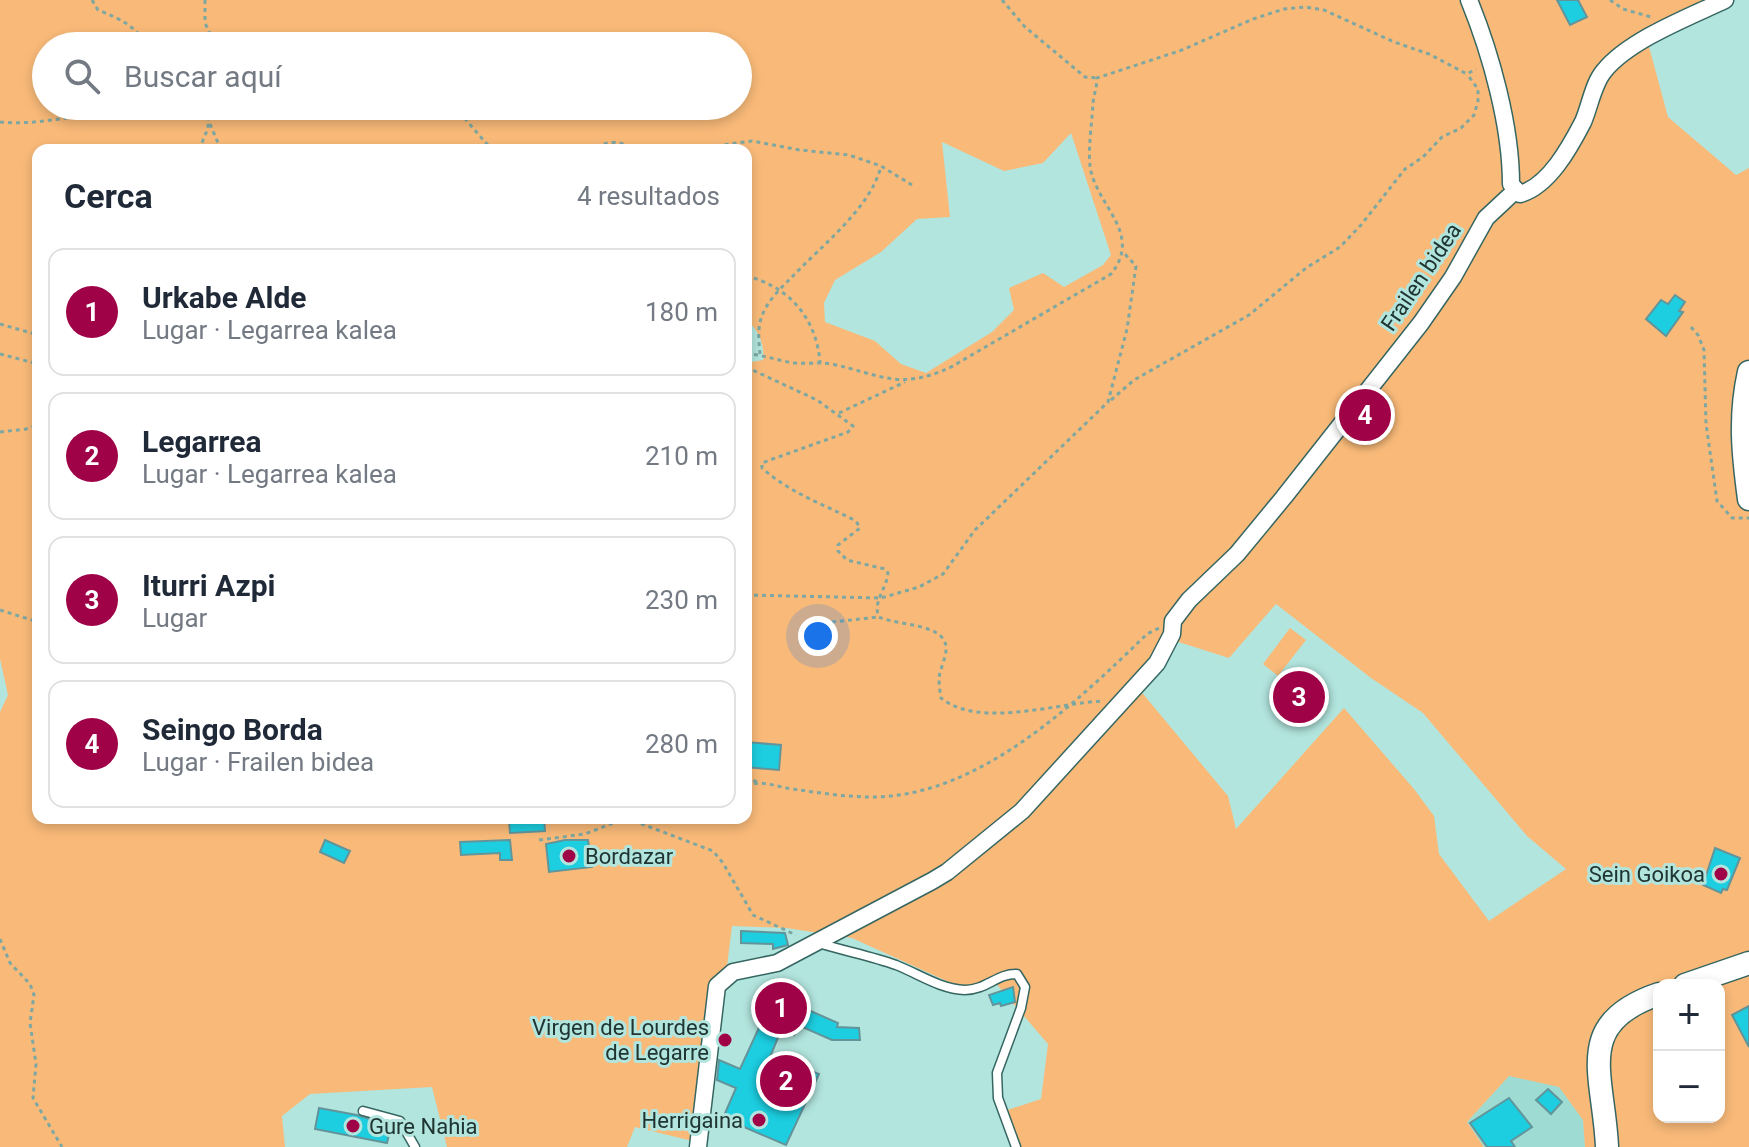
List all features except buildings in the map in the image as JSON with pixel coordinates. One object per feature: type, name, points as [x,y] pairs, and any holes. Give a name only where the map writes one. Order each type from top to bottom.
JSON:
[{"type":"main road","points":[[1749,372],[1741,437],[1749,499]]},
{"type":"main road","points":[[1702,979],[1749,963]]},
{"type":"main road","points":[[1607,1147],[1600,1057],[1602,1034],[1627,1006],[1653,996]]},
{"type":"street","points":[[1469,0],[1488,56],[1503,123],[1511,184],[1516,190]]},
{"type":"street","name":"Frailen bidea","points":[[698,1147],[717,986],[733,972],[777,963],[947,872],[1022,811],[1157,663],[1172,634],[1173,621],[1189,600],[1237,554],[1421,323],[1453,277],[1486,218],[1516,190],[1520,194],[1526,192],[1547,178],[1582,122],[1604,71],[1634,46],[1725,0]]},
{"type":"lane","points":[[818,942],[963,990],[976,989],[1009,974],[1017,974],[1025,987],[1021,1008],[997,1073],[998,1098],[1016,1147]]},
{"type":"lane","points":[[363,1111],[400,1121],[415,1147]]},
{"type":"path","points":[[92,0],[98,10],[127,22],[138,32]]},
{"type":"path","points":[[205,0],[205,23],[209,32]]},
{"type":"path","points":[[752,595],[881,598],[919,587],[943,574],[975,530],[1108,402],[1134,380],[1249,315],[1306,268],[1340,247],[1405,169],[1474,115],[1478,89],[1467,74],[1429,54],[1394,42],[1324,10],[1305,7],[1284,9],[1182,50],[1097,78],[1085,77],[1025,27],[1002,0]]},
{"type":"path","points":[[1610,0],[1623,9],[1673,24]]},
{"type":"path","points":[[1467,74],[1483,64],[1488,56]]},
{"type":"path","points":[[752,355],[797,363],[820,363],[889,381],[933,376],[1111,274],[1124,253],[1124,244],[1093,178],[1090,163],[1097,78]]},
{"type":"path","points":[[0,122],[19,124],[46,120]]},
{"type":"path","points":[[200,120],[210,122]]},
{"type":"path","points":[[466,120],[487,144]]},
{"type":"path","points":[[201,144],[210,122]]},
{"type":"path","points":[[210,122],[219,144]]},
{"type":"path","points":[[730,144],[752,141],[849,155],[881,166],[912,185]]},
{"type":"path","points":[[601,144],[624,144]]},
{"type":"path","points":[[760,356],[761,317],[780,289],[844,225],[878,181],[881,166]]},
{"type":"path","points":[[1108,402],[1127,329],[1136,277],[1136,266],[1124,253]]},
{"type":"path","points":[[752,278],[780,289],[809,321],[819,344],[820,363]]},
{"type":"path","points":[[0,324],[32,333]]},
{"type":"path","points":[[1691,327],[1704,350],[1706,424],[1717,501],[1732,518],[1749,518]]},
{"type":"path","points":[[0,354],[32,362]]},
{"type":"path","points":[[752,370],[796,388],[838,413],[853,426],[848,432],[762,463],[762,468],[776,481],[856,521],[860,528],[838,545],[838,551],[847,560],[885,569],[888,573],[887,584],[877,605],[879,617]]},
{"type":"path","points":[[838,413],[908,380]]},
{"type":"path","points":[[0,432],[32,427]]},
{"type":"path","points":[[0,610],[32,620]]},
{"type":"path","points":[[832,622],[879,617],[899,624],[932,628],[941,634],[946,647],[939,678],[941,698],[952,707],[988,713],[1101,700],[1118,703]]},
{"type":"path","points":[[752,780],[872,797],[914,795],[950,783],[981,768],[1071,704],[1147,634],[1173,621]]},
{"type":"path","points":[[752,783],[757,782]]},
{"type":"path","points":[[539,840],[585,834],[611,824]]},
{"type":"path","points":[[642,824],[713,851],[753,915],[818,942]]},
{"type":"path","points":[[0,939],[10,963],[30,984],[34,995],[30,1023],[36,1064],[33,1098],[62,1147]]},
{"type":"shaded area","points":[[0,0],[1728,0],[1648,43],[1668,117],[1736,175],[1749,168],[1749,1147],[1585,1147],[1583,1120],[1559,1087],[1509,1076],[1467,1122],[1484,1147],[1018,1147],[1001,1112],[1041,1099],[1048,1044],[993,980],[962,988],[852,938],[786,928],[732,926],[705,1144],[635,1127],[627,1147],[447,1147],[432,1087],[310,1094],[282,1116],[285,1147],[0,1147],[0,712],[8,695],[0,659]],"holes":[[[1071,133],[1111,255],[1103,265],[1064,287],[1043,273],[1009,288],[1014,310],[992,332],[926,373],[901,364],[875,341],[825,322],[824,303],[835,280],[881,252],[917,219],[950,217],[942,142],[1004,171],[1043,163]],[[1276,604],[1371,678],[1423,713],[1527,836],[1566,869],[1489,921],[1439,854],[1434,816],[1344,708],[1236,829],[1228,796],[1134,683],[1166,638],[1229,658]]]},
{"type":"shaded area","points":[[1290,628],[1306,640],[1278,676],[1263,664]]},
{"type":"shaded area","points":[[1509,1076],[1559,1086],[1583,1120],[1585,1147],[1484,1147],[1467,1122]]},
{"type":"place","name":"Seingo Borda","points":[[1365,415]]},
{"type":"place","name":"Iturri Azpi","points":[[1299,697]]},
{"type":"place","name":"Bordazar","points":[[569,856]]},
{"type":"place","name":"Sein Goikoa","points":[[1721,874]]},
{"type":"place","name":"Urkabe Alde","points":[[781,1008]]},
{"type":"place","name":"Virgen de Lourdes de Legarre","points":[[725,1040]]},
{"type":"place","name":"Legarrea","points":[[786,1081]]},
{"type":"place","name":"Herrigaina","points":[[759,1120]]},
{"type":"place","name":"Gure Nahia","points":[[353,1126]]}]
